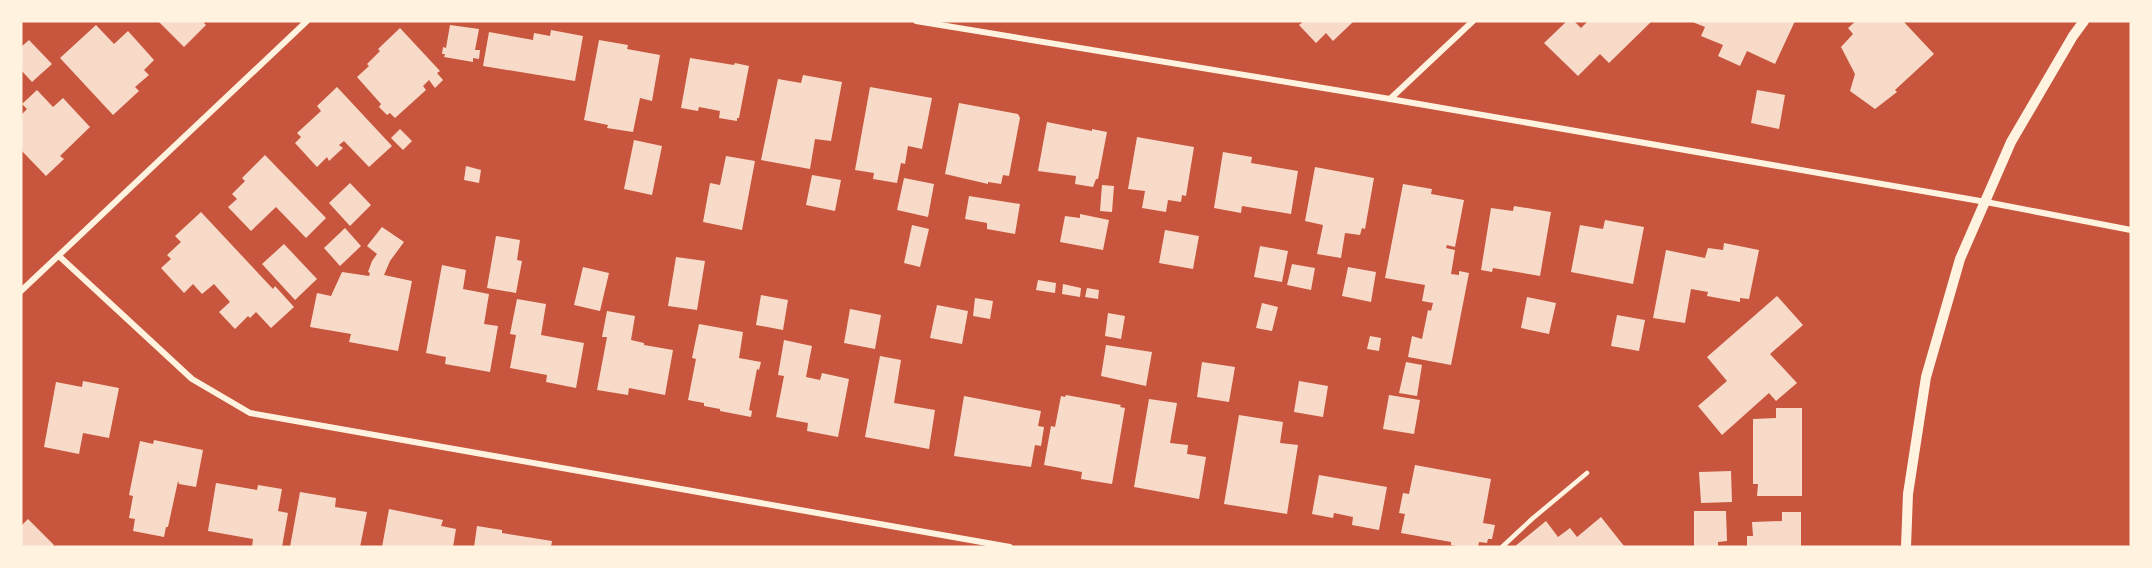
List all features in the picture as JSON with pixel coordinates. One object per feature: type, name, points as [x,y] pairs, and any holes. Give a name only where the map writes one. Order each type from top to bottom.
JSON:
[{"type":"street","points":[[21,291],[307,21]]},
{"type":"street","points":[[916,21],[1390,99],[1986,202],[2131,230]]},
{"type":"street","points":[[1390,99],[1473,21]]},
{"type":"street","points":[[1906,547],[1908,494],[1926,377],[1960,259],[2011,142],[2084,21]]},
{"type":"street","points":[[59,256],[192,379],[250,413],[1010,547]]},
{"type":"lane","points":[[1502,547],[1587,473]]},
{"type":"building","points":[[158,21],[205,21],[206,25],[184,47]]},
{"type":"building","points":[[1304,21],[1354,21],[1333,41],[1326,33],[1316,43],[1299,25]]},
{"type":"building","points":[[1567,21],[1574,21],[1581,28],[1588,21],[1652,21],[1609,63],[1600,54],[1578,76],[1544,43]]},
{"type":"building","points":[[1690,21],[1795,21],[1775,64],[1747,51],[1740,66],[1718,56],[1723,45],[1701,36],[1705,27]]},
{"type":"building","points":[[1856,21],[1903,21],[1934,54],[1895,90],[1897,92],[1875,109],[1850,91],[1855,74],[1841,47],[1853,34],[1848,28]]},
{"type":"building","points":[[96,25],[114,44],[128,31],[154,60],[144,70],[149,75],[135,87],[139,91],[113,115],[60,58]]},
{"type":"building","points":[[450,25],[479,29],[475,50],[480,50],[479,59],[473,58],[473,62],[444,57],[443,47],[446,48]]},
{"type":"building","points":[[400,28],[440,71],[437,73],[443,80],[435,88],[429,80],[423,86],[426,90],[395,118],[390,113],[387,115],[379,107],[381,104],[357,77],[369,66],[367,64],[380,51],[378,49]]},
{"type":"building","points":[[551,30],[583,36],[575,81],[483,66],[489,32],[533,40],[534,33],[550,36]]},
{"type":"building","points":[[29,40],[52,64],[32,82],[21,70],[21,47]]},
{"type":"building","points":[[599,40],[628,45],[627,49],[660,55],[652,101],[640,98],[633,132],[607,128],[608,125],[584,120]]},
{"type":"building","points":[[690,58],[749,66],[737,121],[719,118],[720,111],[699,107],[698,111],[681,108]]},
{"type":"building","points":[[803,75],[842,82],[831,141],[815,139],[810,169],[761,160],[778,79],[801,83]]},
{"type":"building","points":[[337,87],[392,146],[369,167],[344,141],[339,145],[343,148],[329,161],[327,157],[317,167],[295,143],[301,137],[297,133],[321,111],[317,106]]},
{"type":"building","points":[[870,87],[932,98],[922,149],[908,146],[905,164],[901,163],[897,183],[873,179],[874,173],[855,170]]},
{"type":"building","points":[[37,90],[53,107],[63,98],[90,127],[60,156],[64,159],[46,176],[21,150],[21,115],[27,109],[22,104]]},
{"type":"building","points":[[1757,90],[1785,95],[1779,129],[1751,123]]},
{"type":"building","points":[[959,103],[1018,114],[1020,118],[1009,176],[1003,175],[1001,184],[988,182],[988,184],[945,174]]},
{"type":"building","points":[[1047,122],[1107,132],[1098,179],[1093,187],[1075,184],[1076,176],[1038,171]]},
{"type":"building","points":[[400,129],[412,141],[403,150],[391,138]]},
{"type":"building","points":[[1137,137],[1194,147],[1186,196],[1182,195],[1181,202],[1168,200],[1166,212],[1142,208],[1145,191],[1128,189]]},
{"type":"building","points":[[634,140],[662,146],[652,195],[624,189]]},
{"type":"building","points":[[1223,152],[1252,157],[1251,163],[1298,171],[1291,214],[1242,206],[1241,213],[1214,208]]},
{"type":"building","points":[[265,155],[326,218],[306,238],[276,207],[251,231],[228,207],[237,199],[232,194],[245,181],[242,178]]},
{"type":"building","points":[[726,156],[755,161],[742,230],[703,222],[710,183],[720,185]]},
{"type":"building","points":[[466,166],[481,170],[479,183],[464,180]]},
{"type":"building","points":[[1315,167],[1374,178],[1365,229],[1362,228],[1360,235],[1345,233],[1341,258],[1317,254],[1323,225],[1305,221]]},
{"type":"building","points":[[812,175],[841,180],[835,211],[806,205]]},
{"type":"building","points":[[904,178],[934,184],[928,217],[897,210]]},
{"type":"building","points":[[350,183],[371,205],[350,226],[329,203]]},
{"type":"building","points":[[1403,184],[1432,189],[1431,194],[1464,200],[1455,247],[1447,245],[1446,248],[1455,250],[1451,274],[1459,275],[1459,271],[1469,273],[1451,365],[1408,357],[1412,336],[1422,339],[1428,310],[1431,311],[1433,303],[1422,301],[1425,285],[1385,278]]},
{"type":"building","points":[[1102,185],[1114,186],[1112,212],[1100,211]]},
{"type":"building","points":[[969,196],[1020,204],[1015,234],[987,229],[987,223],[965,219]]},
{"type":"building","points":[[1514,206],[1551,212],[1540,276],[1493,268],[1492,272],[1481,270],[1491,208],[1513,211]]},
{"type":"building","points":[[201,212],[273,289],[275,286],[294,307],[271,328],[256,312],[250,318],[248,316],[235,329],[219,312],[230,302],[214,284],[202,294],[193,284],[184,293],[161,268],[171,259],[167,255],[181,242],[175,236]]},
{"type":"building","points":[[1080,214],[1109,220],[1103,250],[1060,242],[1065,216],[1080,218]]},
{"type":"building","points":[[1605,220],[1644,227],[1633,284],[1571,272],[1580,225],[1603,229]]},
{"type":"building","points":[[912,225],[929,229],[920,267],[904,263]]},
{"type":"building","points":[[382,227],[404,242],[390,261],[384,275],[412,281],[398,351],[349,342],[351,334],[310,327],[317,293],[331,296],[342,272],[369,276],[372,261],[377,254],[367,246]]},
{"type":"building","points":[[345,228],[361,246],[340,266],[324,248]]},
{"type":"building","points":[[1165,230],[1199,236],[1193,269],[1159,263]]},
{"type":"building","points":[[496,236],[520,240],[517,260],[522,261],[516,293],[487,288]]},
{"type":"building","points":[[1724,243],[1759,250],[1749,299],[1740,298],[1740,302],[1707,296],[1708,292],[1691,289],[1685,323],[1653,318],[1666,250],[1705,258],[1708,248],[1723,250]]},
{"type":"building","points":[[284,244],[317,279],[295,300],[262,264]]},
{"type":"building","points":[[1260,246],[1288,251],[1282,282],[1254,277]]},
{"type":"building","points":[[676,257],[705,261],[697,310],[668,306]]},
{"type":"building","points":[[1292,264],[1315,268],[1311,290],[1287,285]]},
{"type":"building","points":[[442,265],[466,270],[463,289],[489,294],[484,324],[498,326],[490,372],[445,364],[446,357],[426,353]]},
{"type":"building","points":[[583,267],[609,273],[600,311],[574,305]]},
{"type":"building","points":[[1348,267],[1376,272],[1371,302],[1342,296]]},
{"type":"building","points":[[1038,280],[1056,283],[1055,293],[1036,290]]},
{"type":"building","points":[[1063,284],[1081,288],[1080,297],[1062,294]]},
{"type":"building","points":[[1087,288],[1099,290],[1098,299],[1085,297]]},
{"type":"building","points":[[761,295],[788,300],[783,330],[756,325]]},
{"type":"building","points":[[1777,296],[1803,325],[1770,354],[1797,383],[1776,401],[1769,393],[1722,435],[1698,406],[1727,381],[1707,357]]},
{"type":"building","points":[[1527,297],[1556,303],[1549,334],[1521,328]]},
{"type":"building","points":[[975,298],[993,301],[990,319],[973,316]]},
{"type":"building","points":[[517,299],[546,304],[541,335],[584,343],[576,388],[546,382],[547,375],[510,368],[516,335],[510,334]]},
{"type":"building","points":[[1262,303],[1278,307],[1272,331],[1256,328]]},
{"type":"building","points":[[937,305],[968,311],[962,344],[930,338]]},
{"type":"building","points":[[850,309],[881,315],[875,349],[844,343]]},
{"type":"building","points":[[607,311],[635,316],[631,340],[644,343],[644,345],[673,350],[665,395],[629,388],[628,395],[597,390],[607,337],[602,337]]},
{"type":"building","points":[[1108,313],[1125,316],[1121,339],[1105,336]]},
{"type":"building","points":[[1617,315],[1645,320],[1639,351],[1611,346]]},
{"type":"building","points":[[699,324],[743,332],[739,358],[761,362],[759,370],[757,369],[749,410],[752,411],[751,417],[720,411],[720,409],[704,406],[704,403],[688,400],[696,359],[692,358]]},
{"type":"building","points":[[1370,336],[1381,338],[1379,351],[1367,349]]},
{"type":"building","points":[[784,340],[812,346],[806,377],[820,380],[822,373],[849,379],[838,437],[807,431],[808,423],[776,417],[784,376],[778,375]]},
{"type":"building","points":[[1106,345],[1152,352],[1146,386],[1101,376]]},
{"type":"building","points":[[880,356],[901,360],[894,403],[935,410],[929,449],[865,437]]},
{"type":"building","points":[[1202,362],[1235,367],[1229,402],[1197,397]]},
{"type":"building","points":[[1406,362],[1422,365],[1417,396],[1399,393]]},
{"type":"building","points":[[83,381],[119,388],[109,438],[83,433],[79,454],[44,447],[56,382],[82,387]]},
{"type":"building","points":[[1299,381],[1328,386],[1323,417],[1294,412]]},
{"type":"building","points":[[1389,395],[1420,400],[1414,434],[1383,429]]},
{"type":"building","points":[[964,396],[1041,411],[1038,426],[1044,427],[1041,446],[1035,445],[1031,467],[954,456]]},
{"type":"building","points":[[1061,396],[1121,405],[1120,407],[1125,408],[1112,484],[1081,479],[1082,472],[1044,465],[1051,426],[1055,427]]},
{"type":"building","points":[[1149,399],[1177,403],[1170,443],[1188,445],[1187,454],[1206,457],[1199,499],[1134,487]]},
{"type":"building","points":[[1776,408],[1802,408],[1802,496],[1757,496],[1758,484],[1753,484],[1753,419],[1776,418]]},
{"type":"building","points":[[1239,415],[1283,422],[1280,443],[1298,445],[1287,514],[1224,504]]},
{"type":"building","points":[[154,440],[203,450],[196,487],[179,484],[178,481],[164,537],[133,531],[135,519],[129,518],[133,496],[129,495],[140,441],[153,444]]},
{"type":"building","points":[[1415,465],[1491,479],[1483,523],[1495,525],[1492,539],[1488,539],[1487,543],[1479,542],[1478,547],[1461,547],[1451,545],[1451,542],[1401,533],[1405,514],[1399,513],[1403,493],[1409,494]]},
{"type":"building","points":[[1731,471],[1732,502],[1701,503],[1699,472]]},
{"type":"building","points":[[1319,475],[1387,487],[1379,530],[1352,525],[1353,517],[1334,513],[1333,518],[1312,514]]},
{"type":"building","points":[[216,483],[257,490],[258,485],[282,489],[278,511],[288,513],[282,547],[252,547],[253,539],[208,531]]},
{"type":"building","points":[[300,492],[336,498],[335,507],[367,512],[360,547],[290,547]]},
{"type":"building","points":[[389,509],[443,520],[441,526],[456,529],[453,547],[382,547]]},
{"type":"building","points":[[1694,511],[1726,511],[1727,541],[1718,542],[1718,547],[1694,547]]},
{"type":"building","points":[[1782,512],[1801,512],[1801,547],[1747,547],[1747,536],[1753,536],[1752,522],[1782,521]]},
{"type":"building","points":[[1601,517],[1624,546],[1514,547],[1546,521],[1558,537],[1570,528],[1577,537]]},
{"type":"building","points":[[28,519],[54,545],[52,547],[21,547],[21,526]]},
{"type":"building","points":[[477,526],[502,530],[502,533],[552,541],[551,547],[474,547]]}]
